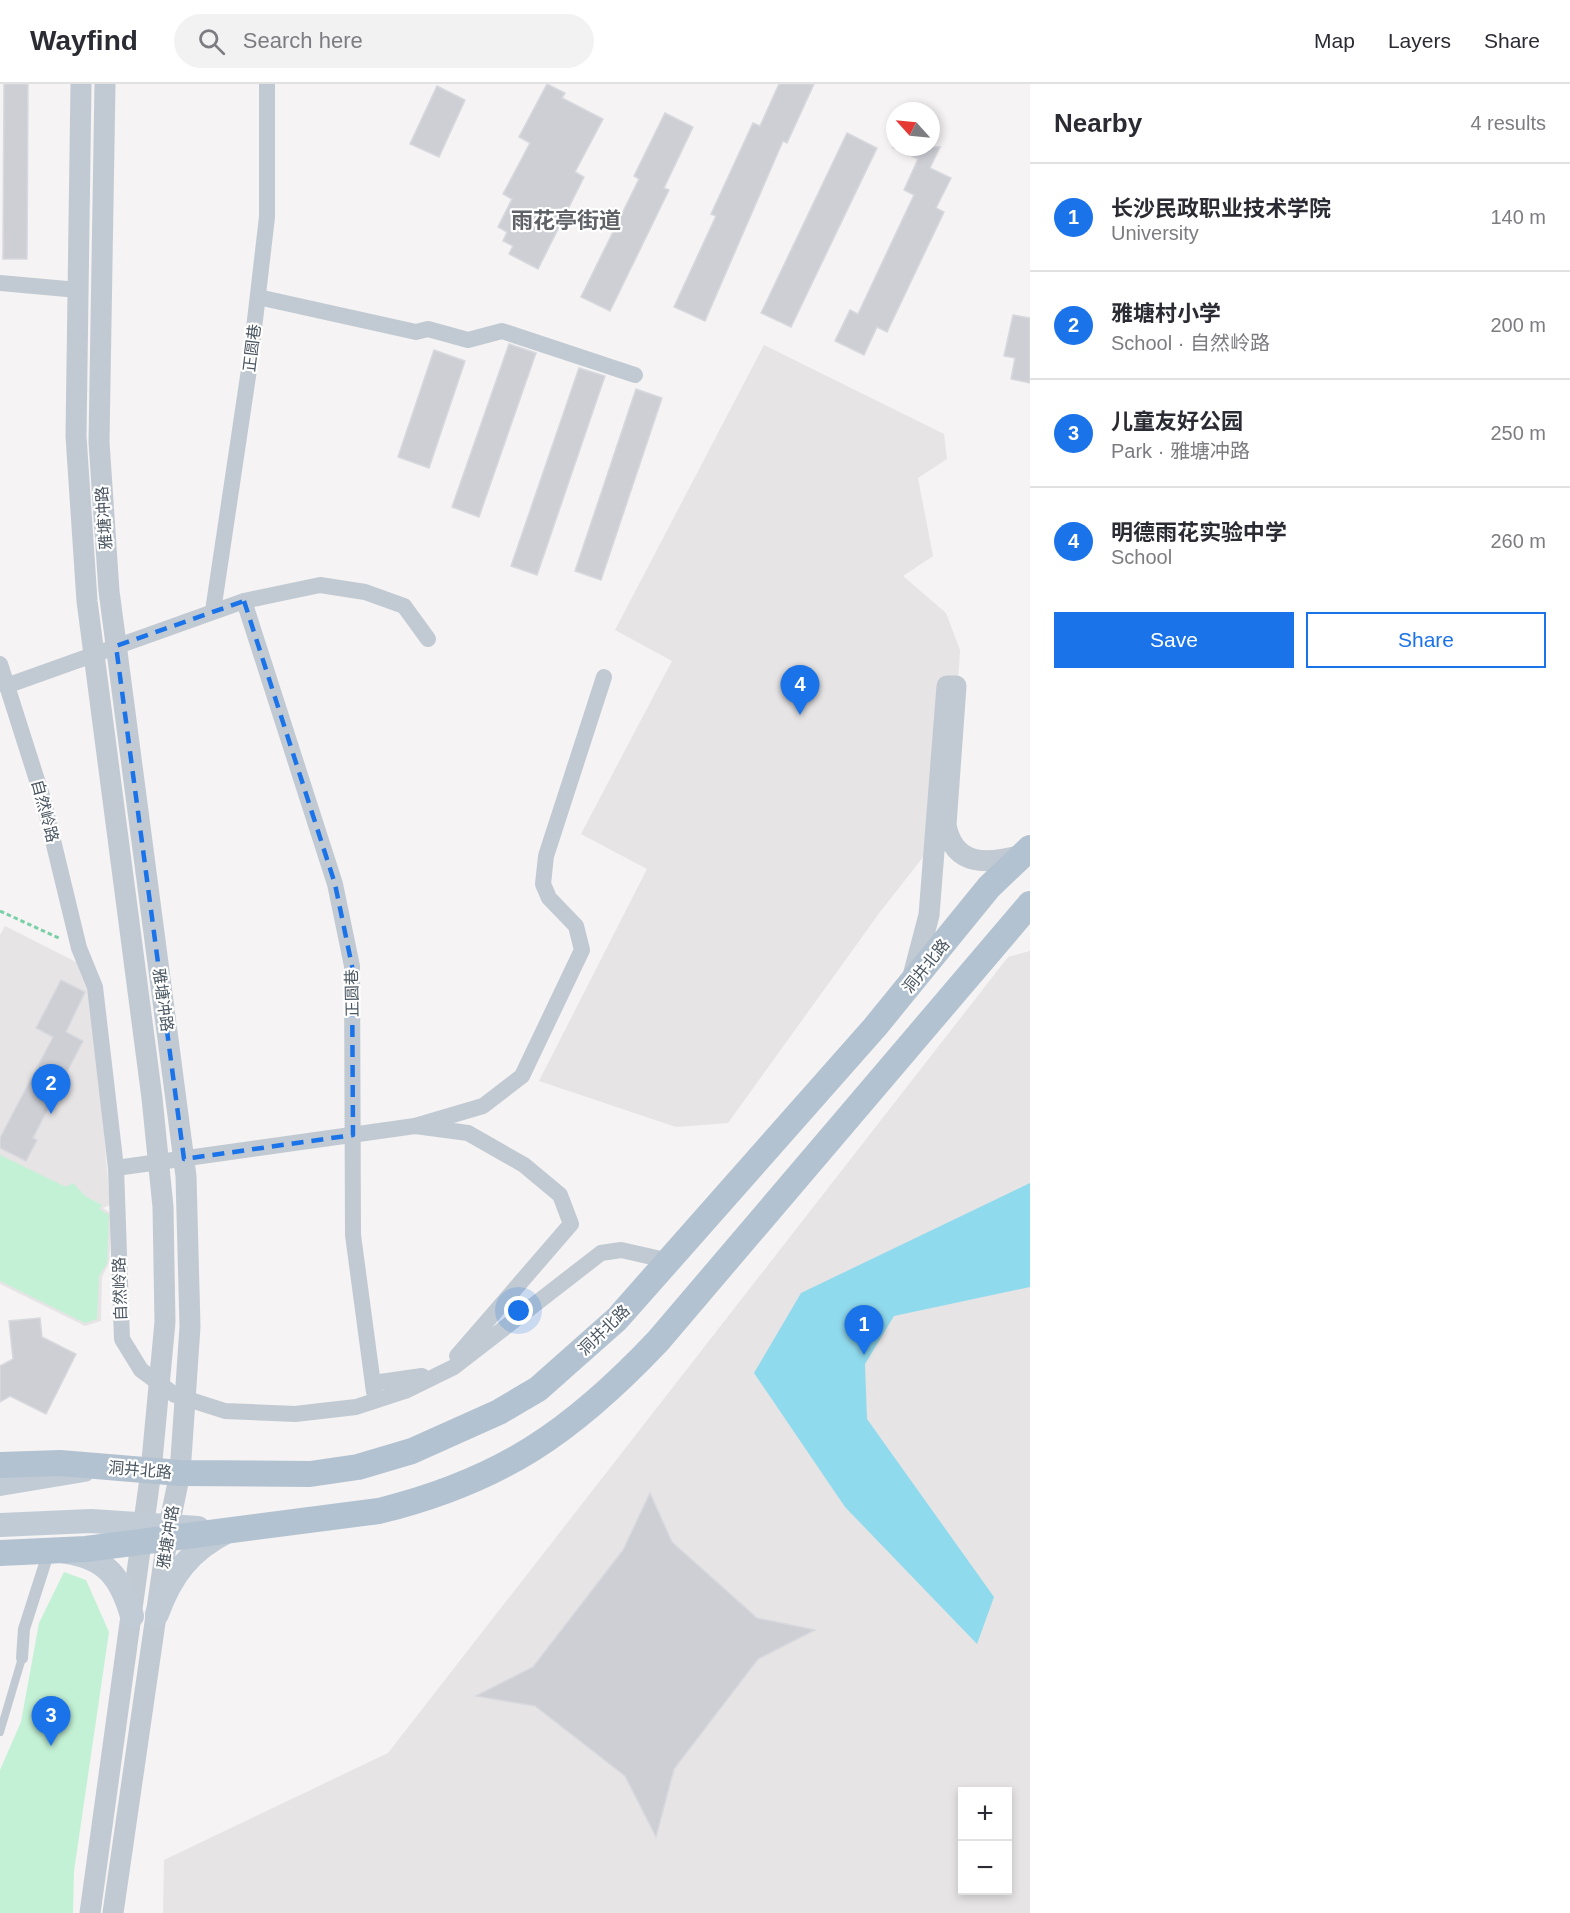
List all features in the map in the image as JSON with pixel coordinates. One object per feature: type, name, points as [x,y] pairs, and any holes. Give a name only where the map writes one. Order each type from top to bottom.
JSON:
[{"type":"main road","name":"洞井北路","points":[[0,1465],[60,1463],[180,1473],[310,1474],[358,1467],[412,1451],[499,1412],[538,1389],[617,1319],[670,1261],[904,994],[989,887],[1026,851]]},
{"type":"main road","points":[[0,1553],[53,1551],[143,1533],[230,1530],[335,1518],[423,1500],[485,1476],[577,1419],[619,1383],[658,1341],[1030,904]]},
{"type":"main road","points":[[0,1484],[105,1467]]},
{"type":"main road","points":[[0,1525],[91,1521],[143,1533]]},
{"type":"main road","points":[[157,1614],[165,1592],[184,1561],[208,1541],[230,1530]]},
{"type":"main road","points":[[53,1551],[95,1559],[109,1570],[121,1584],[132,1616]]},
{"type":"street","name":"雅塘冲路","points":[[81,84],[76,436],[87,601],[159,1162],[163,1207],[165,1322],[151,1471],[90,1913]]},
{"type":"street","name":"雅塘冲路","points":[[105,84],[99,442],[109,591],[184,1159],[190,1327],[180,1473],[168,1532],[113,1913]]},
{"type":"street","name":"正圆巷","points":[[213,611],[258,297],[267,217],[267,84]]},
{"type":"street","points":[[0,283],[78,290]]},
{"type":"street","points":[[258,297],[416,332],[428,328],[468,340],[502,331],[635,375]]},
{"type":"street","points":[[6,686],[244,601],[320,585],[364,592],[404,606],[428,639]]},
{"type":"street","name":"正圆巷","points":[[244,601],[335,884],[352,966],[353,1235],[376,1401]]},
{"type":"street","name":"自然岭路","points":[[0,664],[43,799],[79,948],[95,987],[116,1168],[122,1339],[141,1370],[175,1395],[225,1411],[295,1414],[356,1407],[405,1391],[454,1367],[601,1253],[621,1250],[670,1261]]},
{"type":"street","points":[[116,1168],[416,1126],[483,1106],[522,1076],[582,950],[576,926],[549,898],[543,884],[546,856],[604,677]]},
{"type":"street","points":[[904,994],[913,977],[929,915],[947,686],[956,686],[946,825],[948,837],[954,848],[961,854],[981,862],[1026,851]]},
{"type":"street","points":[[373,1383],[418,1378],[454,1360],[571,1224],[560,1195],[524,1165],[468,1133],[416,1126]]},
{"type":"street","points":[[22,1658],[24,1629],[53,1551]]},
{"type":"lane","points":[[0,1732],[22,1658]]},
{"type":"path","points":[[0,911],[79,948]]},
{"type":"highlighted area","points":[[244,601],[335,884],[352,966],[353,1135],[184,1159],[116,646]]},
{"type":"shaded area","points":[[764,345],[944,434],[947,459],[918,478],[933,556],[903,576],[946,613],[960,650],[949,824],[880,912],[728,1123],[676,1127],[539,1081],[647,869],[581,834],[672,661],[615,630]]},
{"type":"shaded area","points":[[5,926],[84,966],[95,1023],[110,1205],[103,1208],[112,1214],[109,1263],[102,1277],[101,1321],[85,1326],[0,1284],[0,935]]},
{"type":"shaded area","points":[[1030,951],[1030,1913],[163,1913],[164,1860],[388,1753],[1008,957]]},
{"type":"green space","points":[[0,1155],[66,1187],[73,1183],[85,1196],[102,1205],[99,1209],[109,1215],[107,1263],[99,1276],[97,1319],[85,1323],[0,1281]]},
{"type":"green space","points":[[64,1572],[86,1580],[109,1632],[74,1871],[73,1913],[0,1913],[0,1770],[21,1722],[39,1623]]},
{"type":"water","points":[[1030,1183],[1030,1287],[894,1316],[865,1364],[867,1419],[994,1597],[977,1644],[845,1507],[754,1373],[801,1293]]},
{"type":"building","points":[[4,84],[28,84],[27,259],[3,259]]},
{"type":"building","points":[[547,84],[565,93],[562,98],[603,119],[575,172],[584,177],[538,269],[509,254],[513,246],[503,241],[507,232],[498,227],[512,199],[503,194],[530,143],[519,137]]},
{"type":"building","points":[[779,84],[814,84],[787,143],[783,141],[705,321],[674,307],[716,216],[711,214],[753,123],[760,126]]},
{"type":"building","points":[[437,86],[465,100],[439,157],[410,144]]},
{"type":"building","points":[[665,113],[693,127],[664,188],[669,190],[610,311],[581,297],[639,179],[634,176]]},
{"type":"building","points":[[847,133],[877,148],[791,327],[761,313]]},
{"type":"building","points":[[912,156],[936,156],[930,168],[951,178],[936,208],[944,212],[887,332],[877,327],[864,355],[835,341],[850,310],[858,314],[914,195],[904,190],[918,159]]},
{"type":"building","points":[[1013,315],[1030,318],[1030,383],[1011,379],[1015,358],[1004,356]]},
{"type":"building","points":[[509,344],[536,353],[479,517],[452,507]]},
{"type":"building","points":[[434,350],[465,361],[429,468],[398,457]]},
{"type":"building","points":[[579,368],[605,376],[537,575],[511,566]]},
{"type":"building","points":[[636,389],[662,398],[601,580],[575,571]]},
{"type":"building","points":[[61,980],[85,992],[66,1032],[83,1041],[33,1138],[37,1140],[26,1161],[0,1148],[0,1138],[53,1037],[36,1028]]},
{"type":"building","points":[[40,1318],[42,1337],[76,1354],[46,1414],[10,1396],[0,1402],[0,1366],[13,1359],[9,1321]]},
{"type":"building","points":[[650,1493],[672,1542],[757,1618],[815,1630],[758,1659],[674,1769],[656,1837],[625,1776],[535,1706],[476,1696],[533,1667],[623,1550]]},
{"type":"place","name":"明德雨花实验中学","points":[[800,715]]},
{"type":"place","name":"雅塘村小学","points":[[51,1114]]},
{"type":"place","name":"长沙民政职业技术学院","points":[[864,1355]]},
{"type":"place","name":"儿童友好公园","points":[[51,1746]]},
{"type":"district","name":"雨花亭街道","points":[[566,220]]}]
